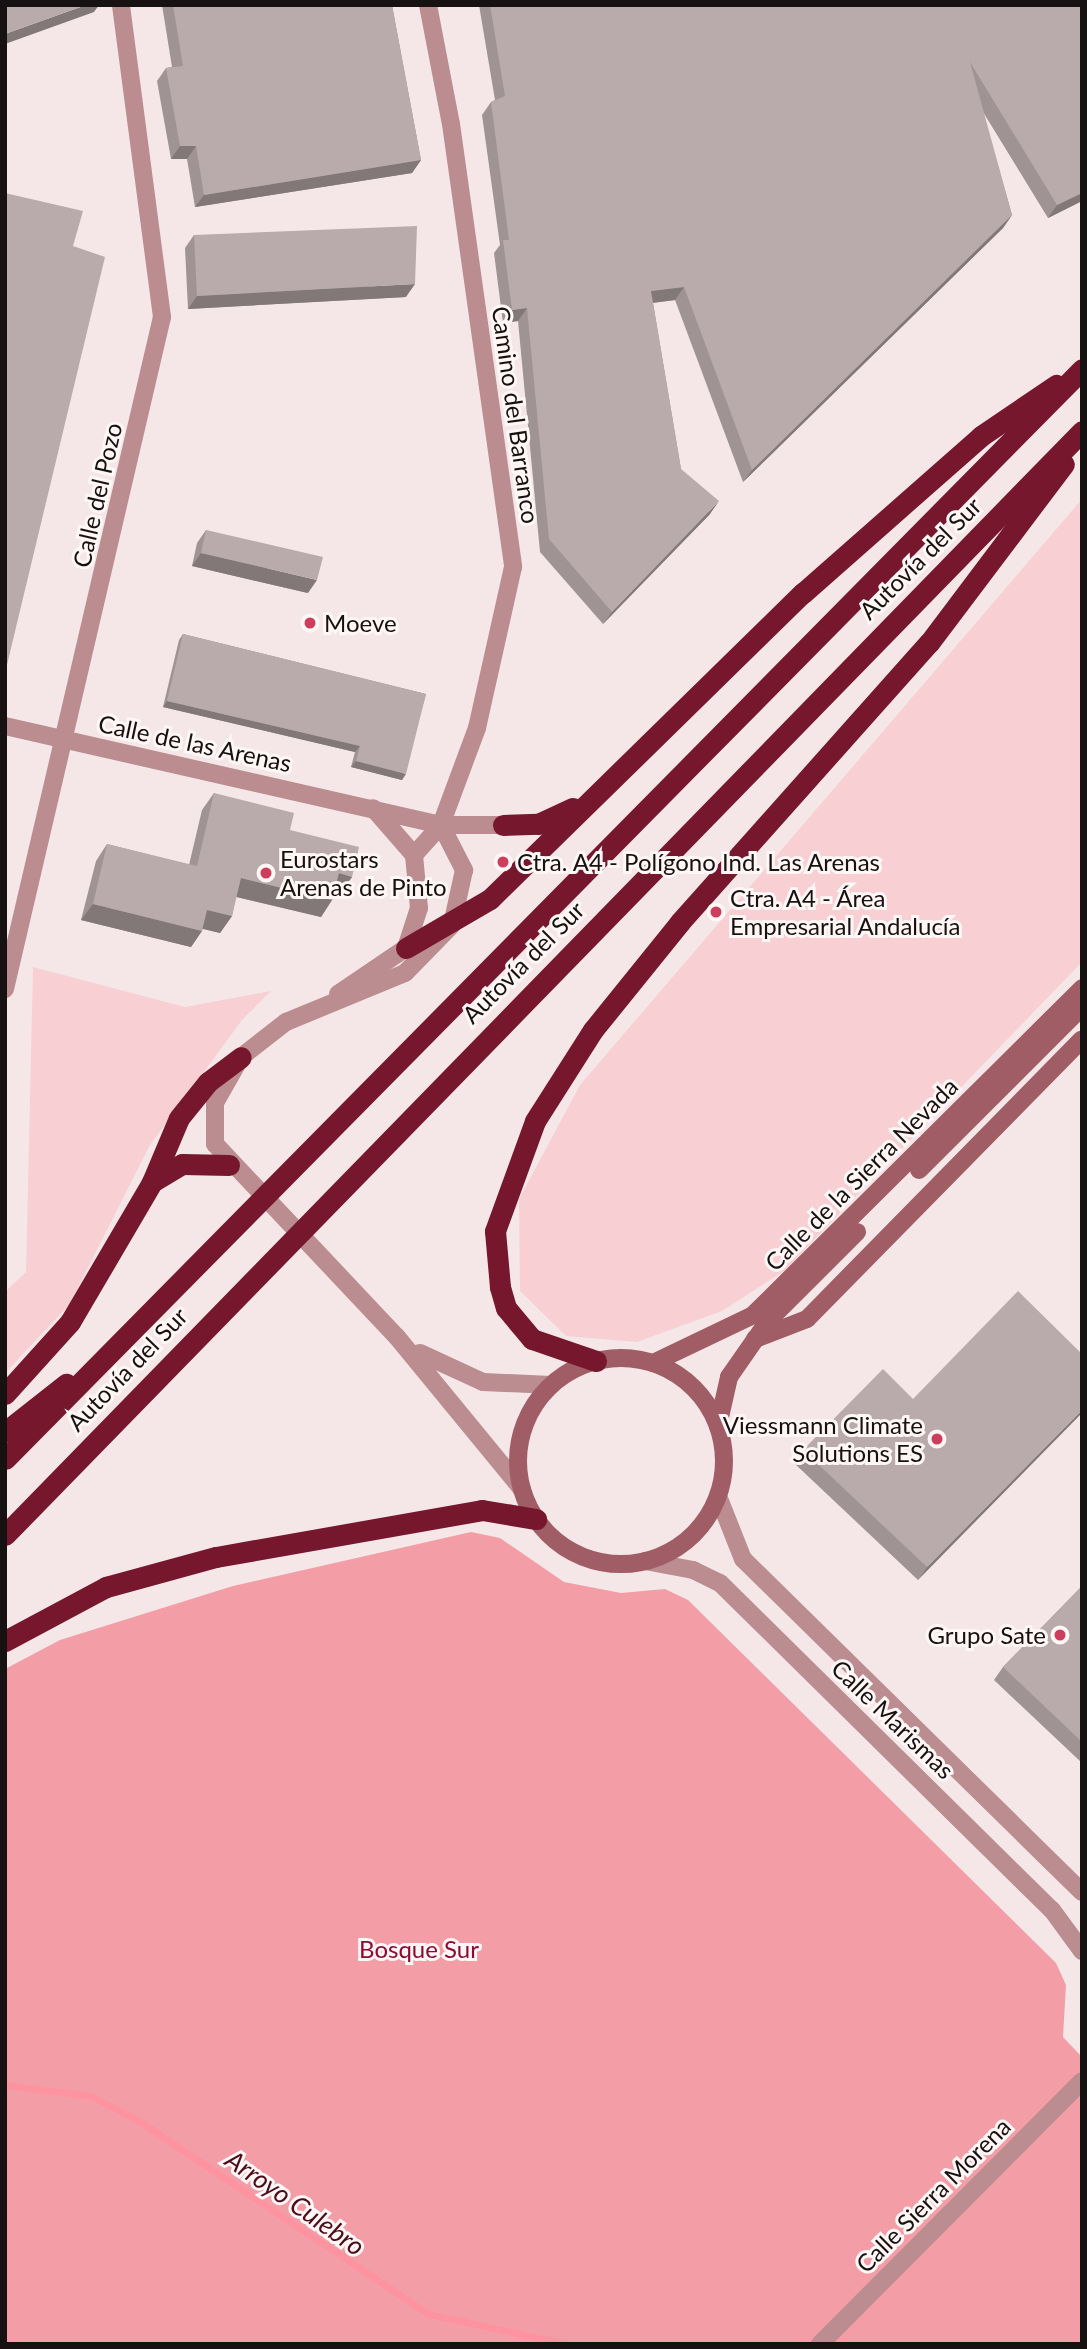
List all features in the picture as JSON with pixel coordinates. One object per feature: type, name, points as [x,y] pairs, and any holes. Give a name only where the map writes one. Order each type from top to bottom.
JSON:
[{"type":"highway","points":[[406,948],[452,925],[490,899],[803,593],[981,436],[1079,371]]},
{"type":"highway","name":"Autovía del Sur","points":[[5,1459],[1079,371]]},
{"type":"highway","name":"Autovía del Sur","points":[[5,1535],[1082,431]]},
{"type":"highway","points":[[596,1361],[532,1339],[506,1308],[500,1287],[495,1231],[535,1121],[593,1030],[680,922],[929,643],[1082,439]]},
{"type":"highway","points":[[503,825],[548,821],[593,796]]},
{"type":"highway","points":[[5,1394],[69,1322],[152,1182],[178,1118],[208,1082],[241,1057]]},
{"type":"highway","points":[[152,1182],[182,1164],[229,1165]]},
{"type":"highway","points":[[5,1432],[105,1357]]},
{"type":"highway","points":[[5,1641],[106,1587],[216,1557],[482,1510],[536,1519]]},
{"type":"main road","name":"Calle de la Sierra Nevada","points":[[653,1363],[753,1315],[1082,988]]},
{"type":"main road","points":[[718,1426],[692,1387],[653,1363],[596,1361],[551,1385],[522,1433],[522,1489],[536,1519],[573,1552],[595,1561],[645,1561],[697,1531],[718,1496],[723,1473],[718,1426],[729,1377],[768,1321],[1082,1007]]},
{"type":"main road","points":[[755,1339],[807,1319],[1082,1039]]},
{"type":"street","name":"Calle del Pozo","points":[[5,989],[68,740],[162,317],[121,5]]},
{"type":"street","name":"Camino del Barranco","points":[[428,5],[513,566],[477,728],[441,825]]},
{"type":"street","name":"Calle de las Arenas","points":[[5,726],[441,825],[503,825]]},
{"type":"street","points":[[373,808],[414,855],[422,888],[406,948],[241,1057],[213,1117],[215,1144],[229,1165],[397,1337],[522,1489]]},
{"type":"street","points":[[318,1007],[405,973],[452,925],[464,870],[441,825],[414,855]]},
{"type":"street","points":[[397,1337],[435,1364],[482,1382],[551,1385]]},
{"type":"street","name":"Calle Marismas","points":[[718,1496],[743,1559],[1082,1892]]},
{"type":"street","name":"Calle Marismas","points":[[645,1561],[693,1570],[720,1583],[1052,1910],[1082,1951]]},
{"type":"street","name":"Calle Sierra Morena","points":[[820,2344],[1082,2081]]},
{"type":"shaded area","points":[[1082,499],[1082,962],[784,1271],[722,1311],[637,1342],[566,1336],[520,1291],[519,1199],[580,1085]]},
{"type":"shaded area","points":[[33,967],[185,1007],[271,991],[242,1020],[150,1145],[69,1305],[5,1373],[5,1292],[26,1272]]},
{"type":"green space","name":"Bosque Sur","points":[[471,1532],[500,1538],[564,1582],[621,1593],[665,1589],[688,1600],[1056,1963],[1066,1985],[1063,2037],[1082,2057],[1082,2344],[5,2344],[5,1669],[60,1640],[233,1586]]},
{"type":"building","points":[[5,5],[86,5],[5,34]]},
{"type":"building","points":[[173,5],[392,5],[421,160],[204,195],[196,146],[180,146],[166,68],[183,66]]},
{"type":"building","points":[[490,5],[1082,5],[1082,193],[1057,205],[970,62],[1012,215],[752,470],[684,287],[651,291],[681,469],[719,501],[612,612],[549,539],[527,308],[512,310],[503,240],[509,240],[491,102],[505,96]]},
{"type":"building","points":[[5,193],[83,211],[73,246],[105,257],[6,669],[5,669]]},
{"type":"building","points":[[417,226],[415,284],[197,296],[194,235]]},
{"type":"building","points":[[206,530],[323,557],[317,580],[201,553]]},
{"type":"building","points":[[183,634],[426,694],[406,774],[356,761],[360,746],[167,701]]},
{"type":"building","name":"Eurostars Arenas de Pinto","points":[[214,793],[294,813],[290,830],[359,847],[352,877],[339,873],[332,900],[241,878],[232,916],[207,910],[202,931],[93,904],[107,844],[197,866]]},
{"type":"building","name":"Viessmann Climate Solutions ES","points":[[1018,1291],[1082,1354],[1082,1410],[927,1567],[803,1450],[883,1369],[913,1399]]},
{"type":"building","name":"Grupo Sate","points":[[1082,1586],[1082,1742],[1003,1667]]},
{"type":"waterway","name":"Arroyo Culebro","points":[[5,2085],[91,2096],[139,2121],[428,2314],[568,2344]]},
{"type":"place","name":"Moeve","points":[[310,623]]},
{"type":"place","name":"Ctra. A4 - Polígono Ind. Las Arenas","points":[[503,862]]},
{"type":"place","name":"Eurostars Arenas de Pinto","points":[[266,873]]},
{"type":"place","name":"Ctra. A4 - Área Empresarial Andalucía","points":[[716,912]]},
{"type":"place","name":"Viessmann Climate Solutions ES","points":[[937,1439]]},
{"type":"place","name":"Grupo Sate","points":[[1060,1635]]}]
